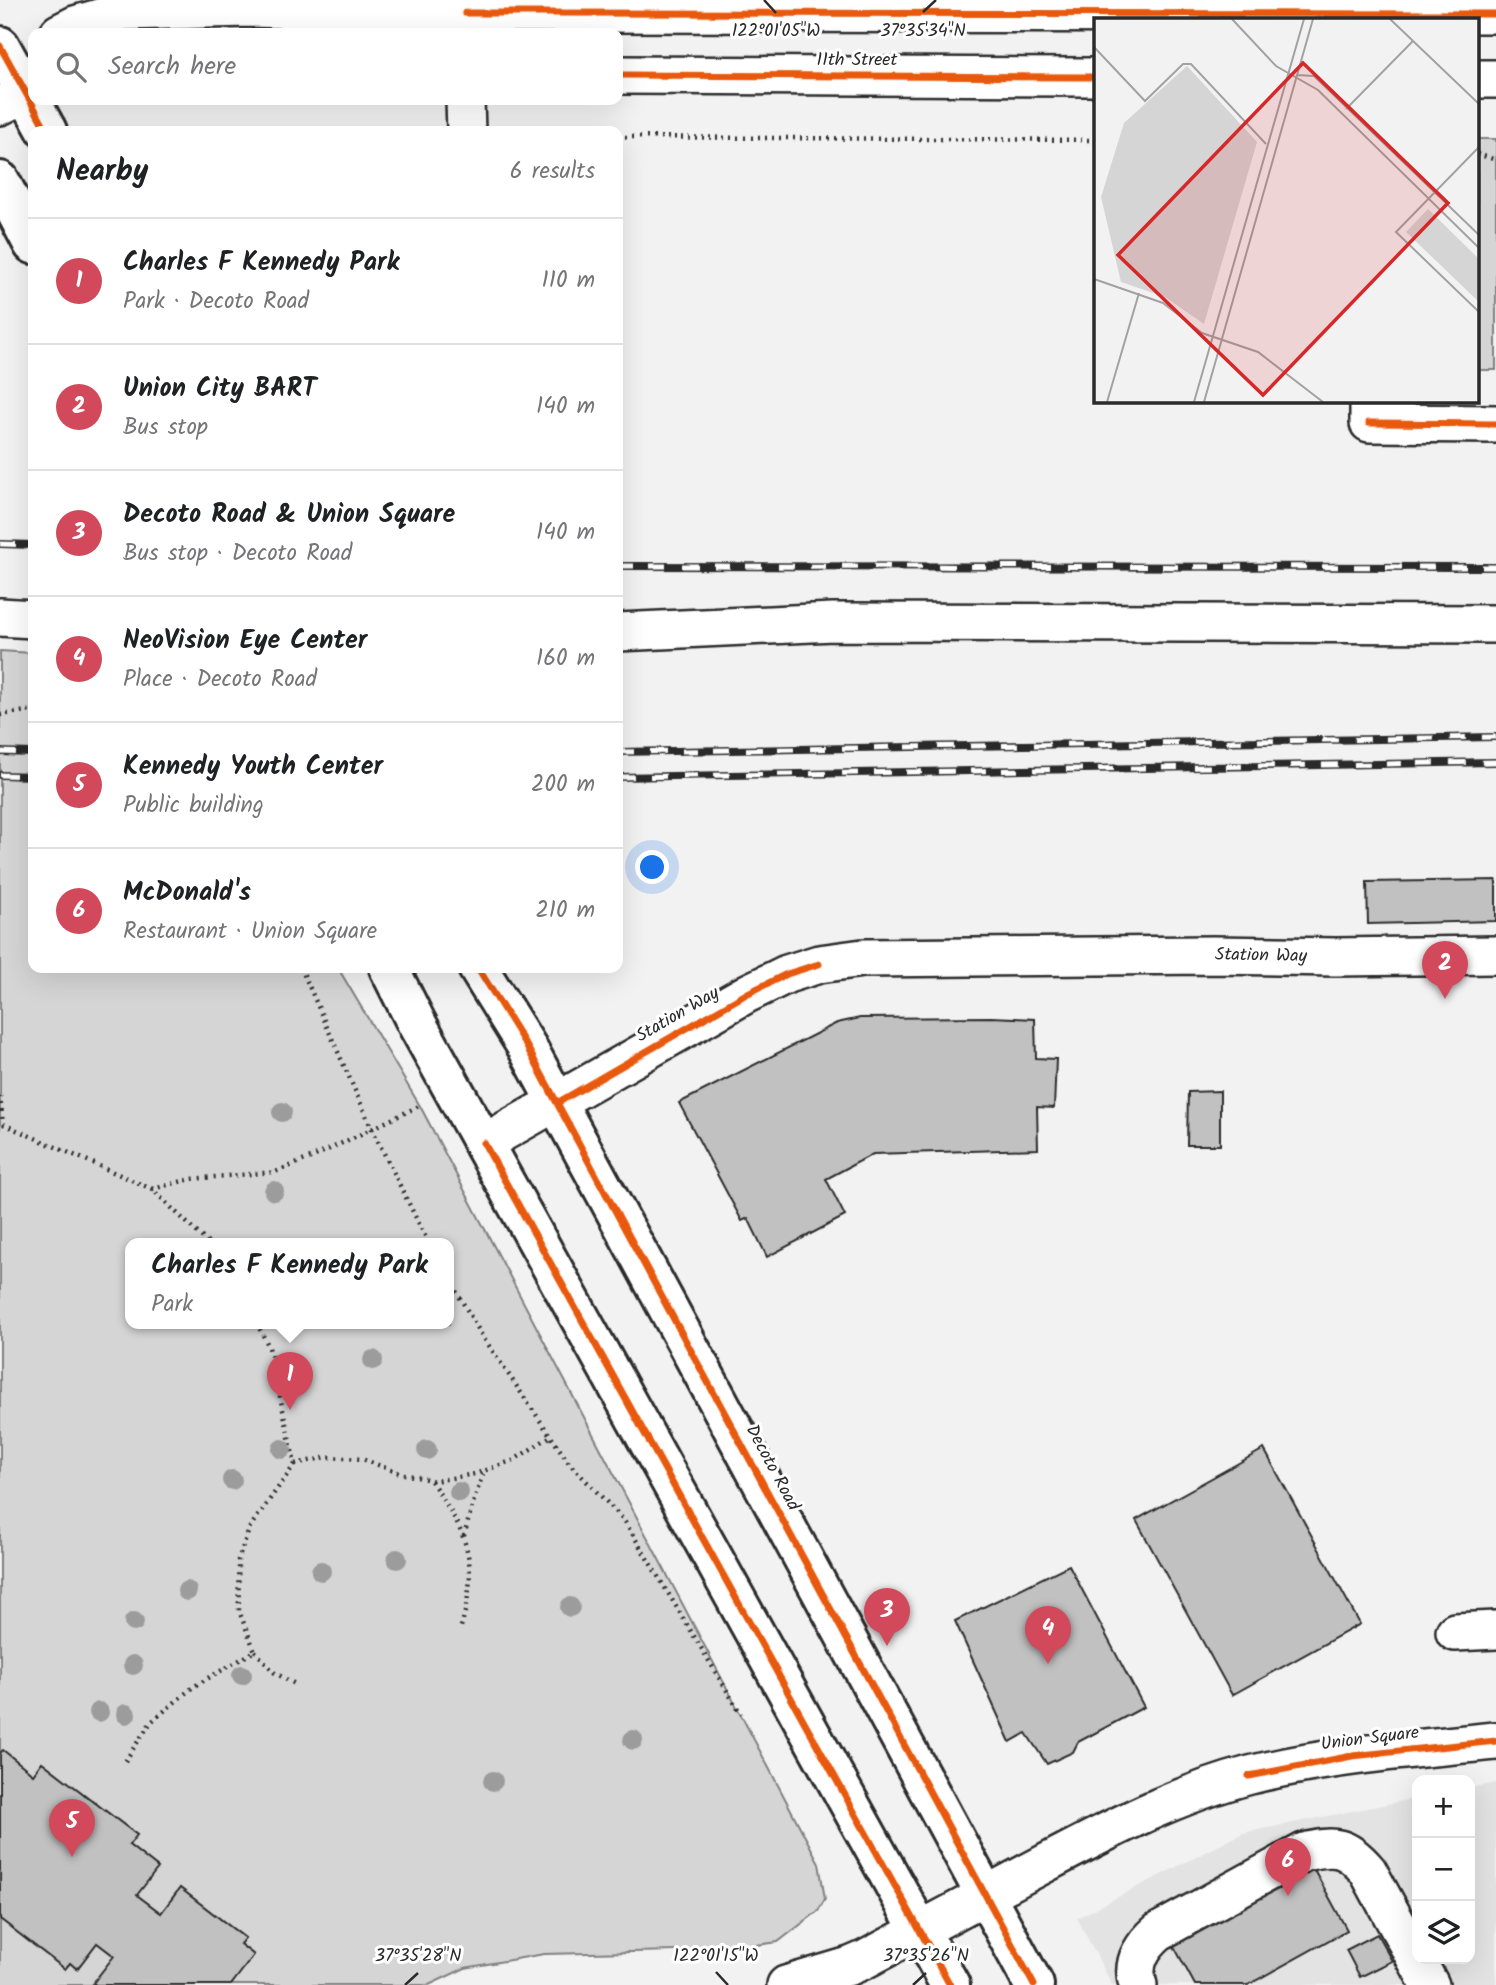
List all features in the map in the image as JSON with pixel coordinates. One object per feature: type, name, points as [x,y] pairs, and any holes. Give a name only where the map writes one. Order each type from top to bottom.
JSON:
[{"type":"main road","points":[[0,46],[23,92]]},
{"type":"main road","points":[[31,105],[44,126]]},
{"type":"main road","points":[[0,181],[28,234]]},
{"type":"main road","points":[[392,973],[417,1024],[950,1985]]},
{"type":"main road","name":"Decoto Road","points":[[481,973],[527,1047],[1034,1985]]},
{"type":"street","points":[[67,28],[123,11],[248,8],[465,15],[1369,11],[1496,14]]},
{"type":"street","name":"11th Street","points":[[623,75],[1094,77]]},
{"type":"street","points":[[1478,79],[1496,79]]},
{"type":"street","points":[[465,105],[466,126]]},
{"type":"street","points":[[1369,402],[1369,423],[1496,424]]},
{"type":"street","points":[[0,617],[28,619]]},
{"type":"street","points":[[623,632],[833,622],[1496,624]]},
{"type":"street","name":"Station Way","points":[[484,1143],[748,993],[787,974],[819,964],[863,958],[1496,955]]},
{"type":"street","points":[[1455,1632],[1496,1630]]},
{"type":"street","name":"Union Square","points":[[787,1985],[850,1966],[921,1931],[1121,1823],[1180,1798],[1249,1776],[1301,1764],[1496,1741]]},
{"type":"street","points":[[1138,1985],[1135,1976],[1138,1958],[1145,1943],[1158,1932],[1304,1852],[1340,1848],[1356,1856],[1368,1871],[1430,1985]]},
{"type":"path","points":[[623,136],[1094,139]]},
{"type":"path","points":[[1478,155],[1496,160]]},
{"type":"path","points":[[0,715],[28,711]]},
{"type":"path","points":[[303,973],[372,1129],[426,1238]]},
{"type":"path","points":[[0,1096],[2,1125],[152,1189],[203,1238]]},
{"type":"path","points":[[152,1189],[191,1179],[275,1172],[420,1106]]},
{"type":"path","points":[[454,1288],[481,1334],[569,1462],[624,1520],[741,1714]]},
{"type":"path","points":[[260,1329],[269,1347],[295,1464]]},
{"type":"path","points":[[295,1684],[275,1673],[255,1651],[239,1611],[238,1560],[250,1527],[295,1464],[327,1458],[362,1459],[400,1473],[430,1480],[484,1471],[514,1460],[551,1436]]},
{"type":"path","points":[[464,1536],[484,1471]]},
{"type":"path","points":[[430,1480],[450,1507],[464,1536],[470,1571],[468,1601],[460,1630]]},
{"type":"path","points":[[125,1761],[151,1722],[193,1687],[255,1651]]},
{"type":"shaded area","points":[[1478,139],[1496,139],[1496,370],[1478,370]]},
{"type":"shaded area","points":[[0,651],[28,653],[28,973],[341,973],[420,1106],[819,1863],[825,1899],[818,1911],[778,1942],[721,1950],[544,1954],[465,1968],[429,1985],[0,1985]]},
{"type":"shaded area","points":[[1496,1783],[1496,1985],[1112,1985],[1077,1918],[1243,1833],[1412,1799],[1412,1964],[1475,1964],[1475,1787]]},
{"type":"building","points":[[1496,880],[1496,921],[1368,924],[1367,882]]},
{"type":"building","points":[[860,1018],[1035,1019],[1036,1058],[1056,1059],[1054,1108],[1037,1107],[1038,1149],[873,1154],[826,1179],[845,1216],[767,1257],[748,1218],[742,1221],[679,1103],[837,1023]]},
{"type":"building","points":[[1220,1091],[1220,1145],[1187,1145],[1188,1092]]},
{"type":"building","points":[[1264,1449],[1360,1624],[1232,1695],[1136,1520]]},
{"type":"building","points":[[1069,1565],[1144,1707],[1078,1742],[1073,1752],[1047,1764],[1026,1733],[1010,1742],[955,1621]]},
{"type":"building","points":[[3,1750],[33,1774],[42,1762],[137,1835],[129,1845],[158,1868],[137,1895],[161,1913],[180,1888],[245,1938],[240,1944],[254,1955],[231,1985],[96,1985],[93,1983],[114,1956],[97,1943],[77,1969],[70,1963],[65,1969],[0,1919],[0,1753]]},
{"type":"building","points":[[1310,1862],[1347,1930],[1248,1985],[1195,1985],[1170,1939]]},
{"type":"building","points":[[1377,1934],[1392,1961],[1360,1977],[1346,1950]]},
{"type":"railway","points":[[0,544],[28,545]]},
{"type":"railway","points":[[623,566],[1496,567]]},
{"type":"railway","points":[[623,752],[1496,737]]},
{"type":"railway","points":[[0,752],[28,753]]},
{"type":"railway","points":[[623,777],[1496,762]]},
{"type":"railway","points":[[0,775],[28,776]]},
{"type":"cycle path","points":[[465,13],[1496,14]]},
{"type":"cycle path","points":[[0,46],[28,97]]},
{"type":"cycle path","points":[[623,75],[1094,77]]},
{"type":"cycle path","points":[[33,105],[44,126]]},
{"type":"cycle path","points":[[1369,423],[1496,424]]},
{"type":"cycle path","points":[[557,1103],[748,993],[787,974],[819,964]]},
{"type":"cycle path","points":[[481,973],[527,1047],[1034,1985]]},
{"type":"cycle path","points":[[484,1143],[950,1985]]},
{"type":"cycle path","points":[[1249,1776],[1352,1756],[1496,1741]]},
{"type":"place","name":"Union City BART","points":[[1445,999]]},
{"type":"place","name":"Charles F Kennedy Park","points":[[290,1410]]},
{"type":"place","name":"Decoto Road & Union Square","points":[[887,1646]]},
{"type":"place","name":"NeoVision Eye Center","points":[[1048,1664]]},
{"type":"place","name":"Kennedy Youth Center","points":[[72,1857]]},
{"type":"place","name":"McDonald's","points":[[1288,1896]]}]
